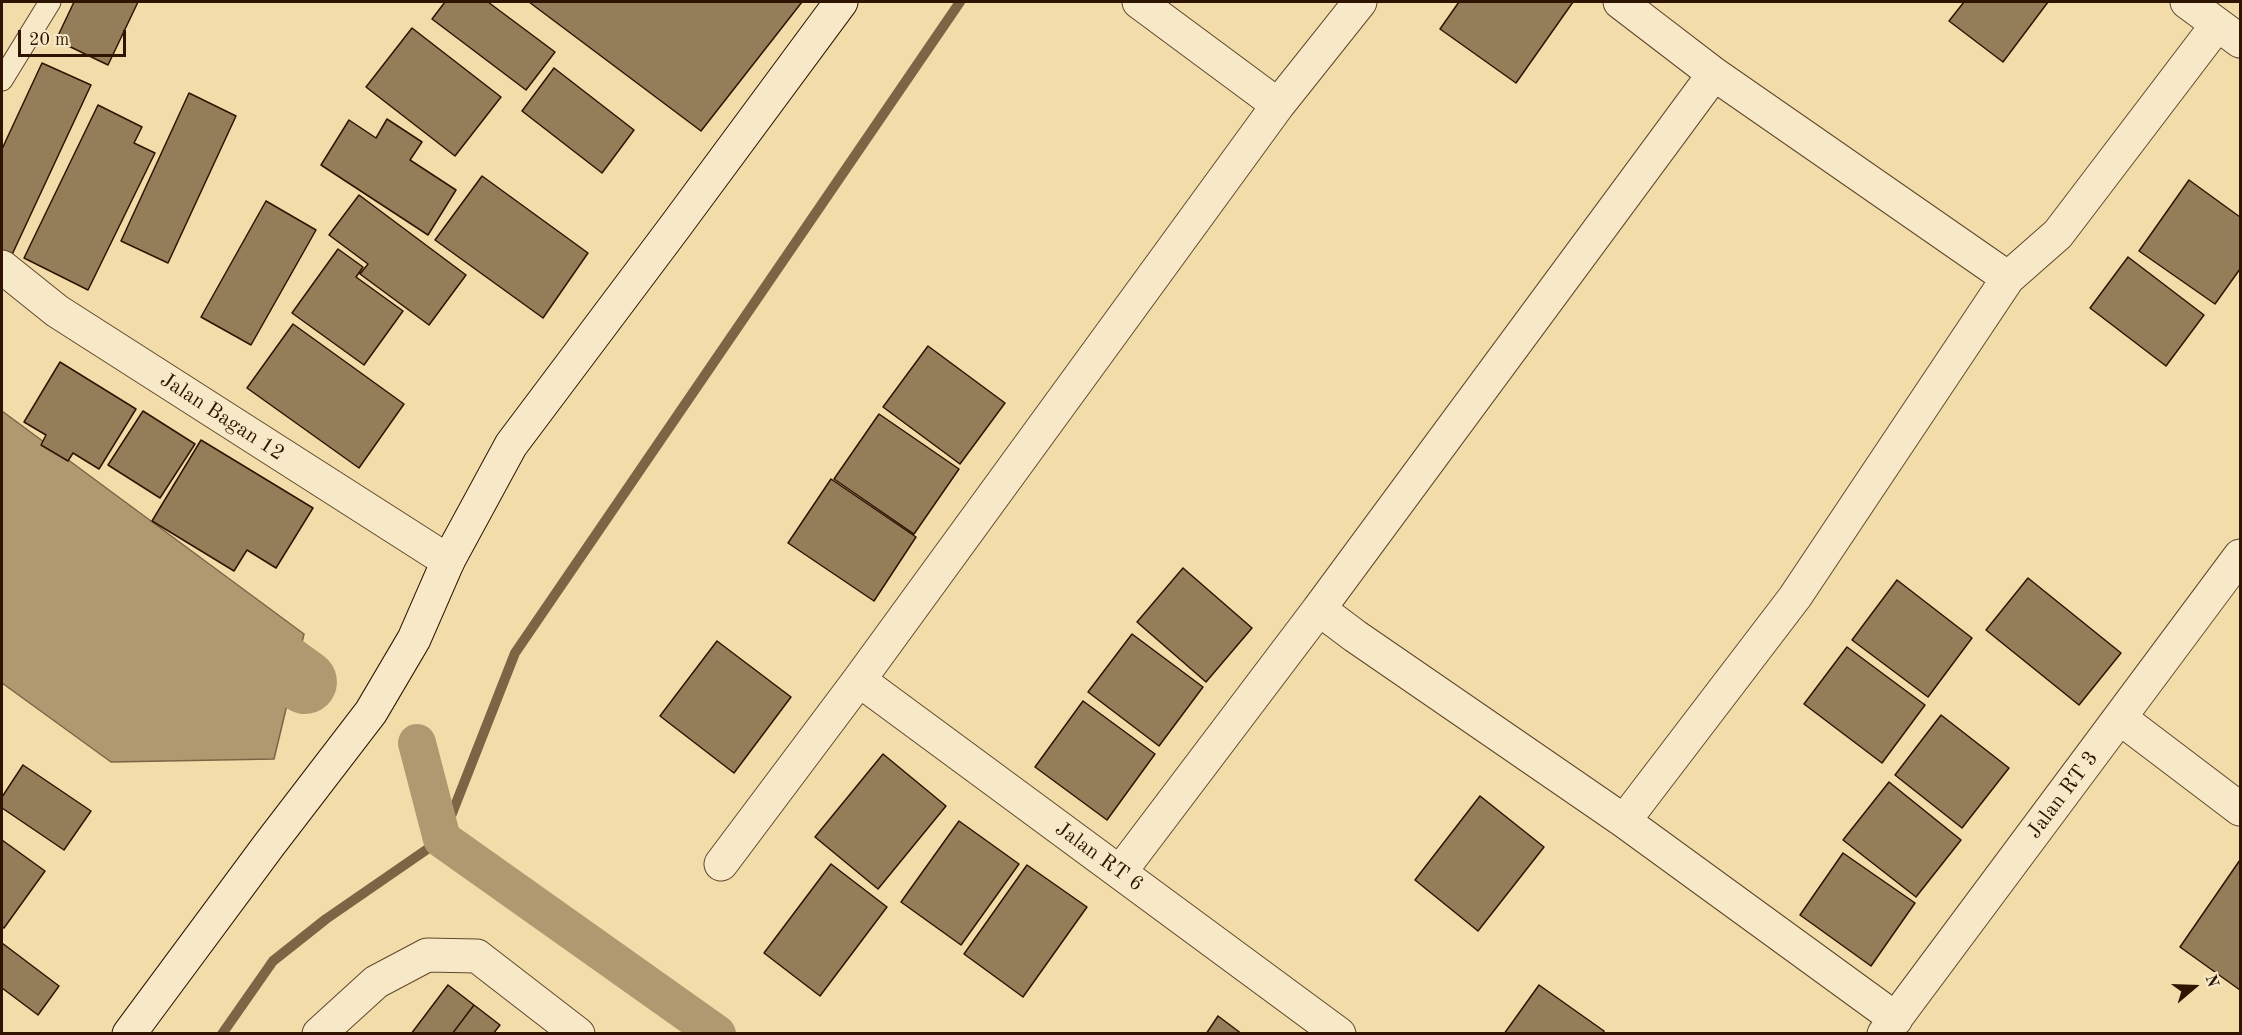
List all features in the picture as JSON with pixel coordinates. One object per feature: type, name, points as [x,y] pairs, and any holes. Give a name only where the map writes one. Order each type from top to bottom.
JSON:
[{"type":"street","points":[[129,1034],[371,712],[414,639],[448,561],[511,444],[841,2]]},
{"type":"street","points":[[1139,2],[1278,105]]},
{"type":"street","points":[[721,864],[859,680],[1278,105],[1360,2]]},
{"type":"street","points":[[1620,2],[1714,74],[2008,278]]},
{"type":"street","points":[[1624,821],[1795,597],[2008,278],[2058,234],[2229,33],[2187,2]]},
{"type":"street","points":[[1120,872],[1319,609],[1714,74]]},
{"type":"street","name":"Jalan Bagan 12","points":[[2,267],[57,311],[448,561]]},
{"type":"street","name":"Jalan RT 3","points":[[1890,1026],[2241,556]]},
{"type":"street","points":[[1319,609],[1624,821],[1890,1026]]},
{"type":"street","name":"Jalan RT 6","points":[[859,680],[1339,1034]]},
{"type":"street","points":[[2120,718],[2241,809]]},
{"type":"street","points":[[319,1034],[376,982],[427,955],[477,956],[578,1034]]},
{"type":"lane","points":[[2,80],[50,2]]},
{"type":"shaded area","points":[[2,411],[304,634],[274,759],[111,762],[2,683]]},
{"type":"building","points":[[74,2],[138,2],[108,65],[56,40]]},
{"type":"building","points":[[445,2],[488,2],[555,52],[526,90],[432,19]]},
{"type":"building","points":[[529,2],[802,2],[701,131]]},
{"type":"building","points":[[1459,2],[1573,2],[1516,83],[1440,29]]},
{"type":"building","points":[[1964,2],[2048,2],[2003,62],[1949,21]]},
{"type":"building","points":[[412,28],[501,97],[455,156],[366,87]]},
{"type":"building","points":[[42,63],[91,85],[10,259],[2,255],[2,149]]},
{"type":"building","points":[[554,68],[634,130],[602,173],[522,111]]},
{"type":"building","points":[[189,93],[236,116],[168,263],[121,241]]},
{"type":"building","points":[[98,105],[142,127],[134,143],[155,153],[88,290],[24,258]]},
{"type":"building","points":[[387,119],[422,142],[410,160],[456,190],[428,235],[321,165],[349,120],[376,138]]},
{"type":"building","points":[[482,176],[588,253],[543,318],[435,240]]},
{"type":"building","points":[[2189,180],[2240,217],[2240,269],[2215,304],[2139,251]]},
{"type":"building","points":[[359,195],[466,275],[429,325],[360,274],[368,264],[329,235]]},
{"type":"building","points":[[266,201],[316,230],[251,345],[201,317]]},
{"type":"building","points":[[338,249],[363,267],[356,277],[403,311],[364,365],[292,313]]},
{"type":"building","points":[[2128,257],[2204,315],[2166,366],[2090,308]]},
{"type":"building","points":[[293,324],[404,404],[359,468],[247,388]]},
{"type":"building","points":[[928,346],[1005,403],[960,464],[883,407]]},
{"type":"building","points":[[60,362],[136,409],[99,469],[73,453],[68,461],[41,445],[46,435],[24,422]]},
{"type":"building","points":[[143,411],[195,444],[160,498],[108,465]]},
{"type":"building","points":[[879,414],[959,469],[914,534],[834,479]]},
{"type":"building","points":[[201,440],[313,508],[276,568],[247,550],[234,571],[152,521]]},
{"type":"building","points":[[831,479],[916,537],[874,601],[788,543]]},
{"type":"building","points":[[1183,568],[1252,628],[1206,682],[1137,622]]},
{"type":"building","points":[[2028,578],[2121,653],[2079,705],[1986,630]]},
{"type":"building","points":[[1897,580],[1972,638],[1928,697],[1852,640]]},
{"type":"building","points":[[1132,634],[1203,687],[1159,746],[1088,692]]},
{"type":"building","points":[[717,641],[791,697],[734,773],[660,716]]},
{"type":"building","points":[[1847,647],[1925,705],[1882,763],[1804,704]]},
{"type":"building","points":[[1083,701],[1155,754],[1107,820],[1035,767]]},
{"type":"building","points":[[1941,715],[2009,768],[1962,828],[1895,775]]},
{"type":"building","points":[[883,754],[946,806],[878,889],[815,837]]},
{"type":"building","points":[[23,765],[91,811],[64,850],[2,808],[2,797]]},
{"type":"building","points":[[1889,782],[1961,840],[1916,897],[1843,840]]},
{"type":"building","points":[[1480,796],[1544,847],[1478,931],[1415,880]]},
{"type":"building","points":[[959,821],[1019,864],[961,945],[901,902]]},
{"type":"building","points":[[2,840],[45,871],[4,928],[2,927]]},
{"type":"building","points":[[1843,853],[1915,903],[1871,966],[1800,915]]},
{"type":"building","points":[[2240,860],[2240,990],[2180,947]]},
{"type":"building","points":[[831,864],[887,907],[820,996],[764,953]]},
{"type":"building","points":[[1027,865],[1087,907],[1023,997],[964,954]]},
{"type":"building","points":[[2,943],[59,986],[38,1015],[2,988]]},
{"type":"building","points":[[448,985],[474,1005],[452,1034],[411,1034]]},
{"type":"building","points":[[1539,985],[1604,1031],[1603,1034],[1504,1034]]},
{"type":"building","points":[[474,1005],[500,1025],[493,1034],[452,1034]]},
{"type":"building","points":[[1218,1016],[1242,1034],[1206,1034]]},
{"type":"waterway","points":[[222,1034],[273,961],[326,919],[442,839],[515,653],[960,2]]},
{"type":"waterway","points":[[222,622],[305,682]]},
{"type":"waterway","points":[[417,743],[442,839],[717,1034]]}]
